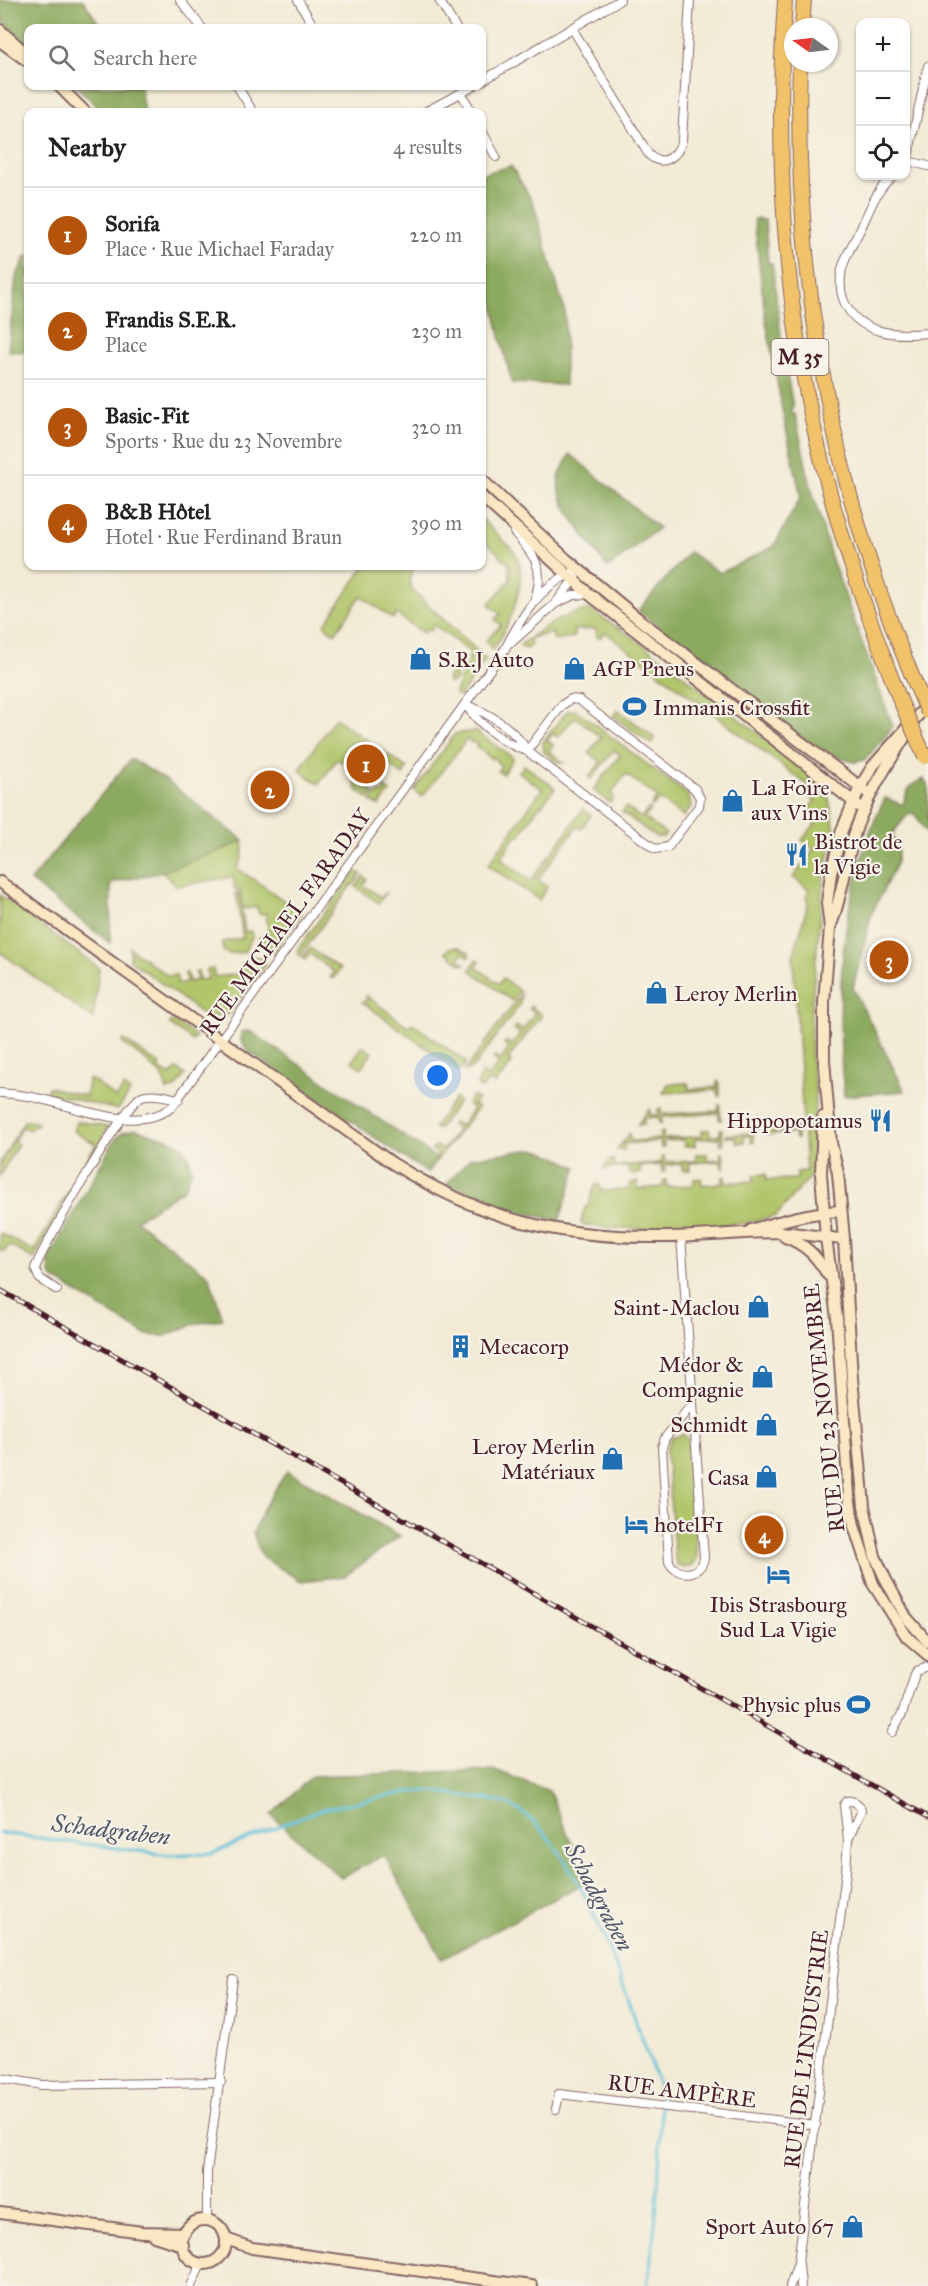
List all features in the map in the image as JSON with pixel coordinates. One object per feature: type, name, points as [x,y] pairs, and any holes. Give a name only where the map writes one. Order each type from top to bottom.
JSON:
[{"type":"highway","name":"M 35","points":[[785,0],[780,77],[782,182],[788,272],[801,362],[817,442],[842,537],[867,614],[900,700],[927,760]]},
{"type":"highway","points":[[803,18],[804,0]]},
{"type":"highway","name":"M 35","points":[[800,72],[801,182],[808,275],[820,361],[835,439],[858,525],[924,713]]},
{"type":"main road","points":[[0,30],[24,51]]},
{"type":"main road","points":[[0,41],[24,59]]},
{"type":"main road","points":[[64,90],[81,108]]},
{"type":"main road","points":[[486,484],[590,594],[653,646],[810,765],[864,810]]},
{"type":"main road","points":[[486,501],[574,575],[641,621],[871,795]]},
{"type":"main road","points":[[830,928],[837,910],[849,854],[864,810],[882,772],[928,704]]},
{"type":"main road","points":[[825,1075],[824,1002],[830,928],[827,903],[831,873],[853,802],[860,787],[882,754],[924,713]]},
{"type":"main road","points":[[0,882],[392,1163],[460,1201],[519,1222],[596,1236],[681,1236],[779,1232],[844,1239]]},
{"type":"main road","name":"RUE DU 23 NOVEMBRE","points":[[825,1075],[824,1212],[828,1262],[837,1318],[849,1496],[860,1549],[873,1584],[907,1637],[928,1655]]},
{"type":"main road","name":"RUE DU 23 NOVEMBRE","points":[[825,1075],[831,1143],[840,1191],[864,1506],[875,1556],[885,1578],[906,1617],[928,1642]]},
{"type":"main road","points":[[742,1233],[778,1222],[824,1212],[841,1211]]},
{"type":"main road","points":[[767,1234],[798,1242],[816,1256],[831,1278]]},
{"type":"main road","points":[[0,2213],[142,2232],[184,2233]]},
{"type":"main road","points":[[207,2220],[220,2226],[226,2239],[224,2252],[215,2262],[201,2264],[189,2258],[183,2245],[184,2233],[194,2223],[207,2220]]},
{"type":"main road","points":[[142,2232],[183,2245]]},
{"type":"main road","points":[[226,2239],[252,2248],[532,2286]]},
{"type":"main road","points":[[224,2252],[252,2248]]},
{"type":"street","points":[[180,0],[199,24]]},
{"type":"street","points":[[298,0],[311,22]]},
{"type":"street","points":[[439,0],[454,24]]},
{"type":"street","points":[[486,76],[620,0]]},
{"type":"street","points":[[572,28],[644,147],[653,158],[664,161],[677,153],[682,140],[690,0]]},
{"type":"street","points":[[910,149],[928,66]]},
{"type":"street","points":[[239,90],[251,108]]},
{"type":"street","points":[[433,108],[467,90]]},
{"type":"street","points":[[461,93],[470,108]]},
{"type":"street","points":[[486,139],[496,158]]},
{"type":"street","points":[[910,163],[928,166]]},
{"type":"street","points":[[890,180],[878,194],[846,258],[841,278],[842,294],[849,311],[870,328],[892,334],[928,333]]},
{"type":"street","name":"RUE MICHAEL FARADAY","points":[[123,1119],[162,1113],[171,1108],[179,1099],[505,649],[535,599],[540,581],[537,564],[528,548],[500,515]]},
{"type":"street","name":"RUE MICHAEL FARADAY","points":[[535,599],[547,588],[574,575]]},
{"type":"street","name":"RUE MICHAEL FARADAY","points":[[505,649],[555,604],[574,575]]},
{"type":"street","name":"RUE MICHAEL FARADAY","points":[[555,604],[574,595],[590,594]]},
{"type":"street","points":[[465,704],[493,733],[527,751],[655,849],[668,847],[699,806],[699,794],[695,789],[579,700],[571,699],[562,705],[527,751]]},
{"type":"street","points":[[0,1093],[37,1098],[123,1119]]},
{"type":"street","points":[[57,1290],[39,1278],[35,1268],[84,1180],[137,1100],[144,1096],[179,1099]]},
{"type":"street","points":[[681,1236],[704,1558],[703,1565],[699,1569],[681,1573],[674,1570],[669,1562],[662,1447],[665,1438],[692,1404]]},
{"type":"street","points":[[892,1732],[902,1714],[915,1674],[928,1667]]},
{"type":"street","name":"RUE DE L'INDUSTRIE","points":[[790,2286],[798,2263],[816,2125],[848,1840]]},
{"type":"street","points":[[207,2220],[207,2172],[221,2082],[233,1979]]},
{"type":"street","points":[[0,2079],[42,2085],[221,2082]]},
{"type":"street","name":"RUE AMPÈRE","points":[[556,2109],[559,2094],[816,2125]]},
{"type":"street","name":"RUE DE L'INDUSTRIE","points":[[798,2263],[801,2286]]},
{"type":"street","points":[[191,2286],[201,2264]]},
{"type":"green space","points":[[0,0],[83,0],[99,24],[24,24],[24,40],[3,22]]},
{"type":"green space","points":[[80,90],[141,90],[143,108],[99,108]]},
{"type":"green space","points":[[511,166],[533,202],[565,312],[565,385],[512,383],[486,267],[486,173]]},
{"type":"green space","points":[[754,219],[765,220],[768,263],[772,263],[783,352],[793,407],[791,408],[792,414],[795,414],[811,487],[831,557],[893,727],[865,760],[854,762],[829,755],[786,726],[638,611],[689,552],[720,573],[773,547],[801,497],[765,316]]},
{"type":"green space","points":[[24,260],[24,352],[8,351],[16,277]]},
{"type":"green space","points":[[570,454],[659,528],[608,568],[580,530],[562,499],[558,484]]},
{"type":"green space","points":[[486,523],[515,553],[520,575],[516,603],[511,617],[492,650],[486,641],[501,625],[495,620],[500,614],[489,604],[510,580],[509,564],[486,542]]},
{"type":"green space","points":[[362,570],[413,570],[409,580],[412,590],[486,659],[461,695],[457,696],[455,693],[471,653],[434,625],[430,631],[426,629],[423,633],[396,614],[393,619],[361,596],[335,634],[324,625]]},
{"type":"green space","points":[[589,609],[639,641],[827,788],[835,831],[824,875],[811,1011],[811,1057],[815,1090],[814,1172],[776,1216],[747,1223],[670,1229],[611,1228],[583,1225],[581,1222],[595,1185],[600,1185],[601,1191],[630,1189],[630,1183],[637,1182],[638,1189],[663,1187],[663,1181],[666,1180],[667,1187],[694,1185],[694,1179],[701,1178],[702,1185],[723,1183],[723,1177],[726,1183],[754,1181],[754,1175],[766,1174],[766,1180],[797,1179],[797,1172],[806,1171],[793,957],[808,903],[806,896],[809,890],[793,877],[814,849],[802,840],[816,823],[811,820],[809,808],[815,801],[809,796],[814,790],[605,632],[601,637],[597,637],[596,629],[574,630],[574,637],[554,640],[552,633],[530,638],[531,645],[526,649],[520,645],[537,632],[552,623]]},
{"type":"green space","points":[[463,656],[455,681],[449,683],[448,677]]},
{"type":"green space","points":[[576,710],[689,796],[691,807],[683,817],[659,799],[653,807],[651,806],[657,797],[626,774],[611,794],[614,797],[610,803],[593,790],[620,755],[614,750],[591,779],[589,777],[601,762],[589,753],[601,737],[575,717],[558,737],[553,734],[547,740],[553,745],[549,751],[564,763],[557,762],[544,752],[543,742],[567,711]]},
{"type":"green space","points":[[618,710],[655,738],[651,744],[613,716]]},
{"type":"green space","points":[[335,718],[407,768],[403,775],[358,743],[343,763],[337,759],[319,784],[299,770]]},
{"type":"green space","points":[[475,731],[513,758],[503,774],[498,771],[501,766],[494,757],[492,759],[476,746],[477,744],[467,739],[422,797],[414,790],[455,734]]},
{"type":"green space","points":[[131,759],[166,780],[244,841],[162,872],[111,883],[110,943],[30,881]]},
{"type":"green space","points":[[524,765],[555,788],[539,806],[519,837],[516,835],[501,859],[531,881],[583,809],[591,815],[581,829],[577,827],[538,879],[547,887],[539,900],[488,865],[542,789],[519,772]]},
{"type":"green space","points":[[357,773],[372,783],[368,788],[374,792],[369,799],[357,790],[354,779]]},
{"type":"green space","points":[[924,779],[928,786],[928,835],[915,814],[909,813],[892,834],[898,849],[897,862],[871,915],[853,988],[905,1091],[844,1096],[841,1059],[841,983],[844,944],[858,868],[885,798],[903,805],[909,788]]},
{"type":"green space","points":[[384,787],[390,792],[379,806],[371,801],[375,795],[384,792]]},
{"type":"green space","points":[[626,807],[641,818],[649,808],[651,810],[644,818],[666,834],[663,837],[656,837],[622,812]]},
{"type":"green space","points":[[244,841],[242,859],[237,868],[302,913],[273,953],[263,947],[259,937],[269,935],[266,914],[259,914],[257,907],[243,909],[240,890],[235,890],[233,877],[177,886],[162,872]]},
{"type":"green space","points":[[357,872],[361,874],[300,956],[298,955],[297,950]]},
{"type":"green space","points":[[363,876],[367,879],[363,885],[381,897],[386,892],[379,903],[356,887]]},
{"type":"green space","points":[[236,893],[239,893],[245,932],[251,931],[252,937],[244,952],[229,954],[223,951],[222,942],[243,938]]},
{"type":"green space","points":[[0,895],[99,968],[93,1019],[0,952]]},
{"type":"green space","points":[[452,947],[459,947],[469,953],[469,957],[463,953],[459,959],[465,964],[463,965],[446,952]]},
{"type":"green space","points":[[130,948],[168,976],[176,975],[178,984],[186,982],[185,973],[187,973],[189,982],[197,980],[196,972],[198,971],[199,980],[208,979],[207,970],[213,969],[215,977],[243,973],[242,964],[254,957],[261,958],[266,964],[229,1014],[208,1018],[130,960]]},
{"type":"green space","points":[[310,948],[340,969],[334,978],[330,978],[334,972],[310,954],[305,960],[302,958]]},
{"type":"green space","points":[[477,959],[480,961],[476,967],[499,984],[503,978],[519,991],[512,1001],[470,970]]},
{"type":"green space","points":[[521,994],[520,1004],[474,1067],[464,1072]]},
{"type":"green space","points":[[365,995],[409,1027],[412,1023],[466,1062],[460,1072],[362,1002],[368,999]]},
{"type":"green space","points":[[531,1006],[542,1015],[508,1059],[512,1063],[495,1085],[489,1080],[482,1089],[477,1085],[482,1073],[488,1077],[499,1063],[493,1058],[495,1056],[501,1060],[509,1048],[504,1044],[506,1041],[512,1045],[520,1034],[514,1029],[516,1026],[523,1030],[535,1013],[529,1009]]},
{"type":"green space","points":[[172,1020],[196,1036],[193,1041],[169,1024]]},
{"type":"green space","points":[[250,1031],[437,1160],[427,1173],[248,1051],[241,1040],[241,1032]]},
{"type":"green space","points":[[124,1040],[160,1065],[158,1068],[170,1076],[177,1069],[185,1075],[176,1088],[167,1091],[162,1075],[122,1043]]},
{"type":"green space","points":[[363,1046],[372,1053],[361,1068],[352,1061]]},
{"type":"green space","points":[[88,1079],[116,1098],[124,1087],[130,1092],[118,1110],[46,1092],[48,1087],[86,1096]]},
{"type":"green space","points":[[717,1081],[719,1081],[720,1096],[717,1090],[663,1093],[668,1084],[688,1083],[689,1089],[717,1087]]},
{"type":"green space","points":[[473,1096],[478,1099],[473,1105],[478,1108],[437,1160],[438,1154],[432,1150],[437,1146],[443,1150],[458,1130],[452,1125],[454,1122],[460,1126],[473,1109],[467,1104]]},
{"type":"green space","points":[[455,1098],[459,1101],[438,1130],[434,1127]]},
{"type":"green space","points":[[719,1105],[721,1120],[719,1120],[719,1113],[664,1117],[664,1114],[718,1111]]},
{"type":"green space","points":[[661,1108],[662,1123],[659,1123],[658,1117],[644,1118],[644,1124],[637,1125],[649,1109],[651,1115],[658,1115],[658,1109]]},
{"type":"green space","points":[[24,1121],[38,1124],[29,1130],[22,1127],[14,1141],[18,1144],[0,1176],[0,1163]]},
{"type":"green space","points":[[77,1121],[108,1127],[34,1259],[9,1245],[5,1251],[0,1251],[0,1233],[34,1251],[96,1144],[73,1131]]},
{"type":"green space","points":[[794,1124],[796,1124],[797,1139],[794,1133],[766,1135],[765,1126],[772,1126],[773,1132],[794,1131]]},
{"type":"green space","points":[[751,1127],[753,1127],[754,1142],[751,1142],[751,1136],[744,1136],[744,1142],[737,1143],[736,1137],[726,1137],[726,1135],[751,1133]]},
{"type":"green space","points":[[136,1129],[177,1143],[187,1153],[192,1170],[185,1188],[136,1220],[209,1276],[223,1319],[194,1324],[165,1336],[146,1335],[51,1277],[48,1259],[114,1141],[123,1132]]},
{"type":"green space","points":[[720,1129],[722,1129],[723,1144],[720,1138],[695,1139],[695,1146],[684,1146],[684,1140],[666,1141],[666,1139],[702,1136],[702,1130],[709,1130],[710,1136],[720,1135]]},
{"type":"green space","points":[[663,1132],[664,1147],[661,1148],[660,1141],[624,1144],[624,1150],[617,1150],[629,1134],[631,1141],[660,1139],[660,1133]]},
{"type":"green space","points":[[534,1149],[577,1167],[559,1221],[510,1209],[447,1184],[470,1158]]},
{"type":"green space","points":[[721,1153],[723,1153],[724,1168],[722,1168],[722,1161],[689,1163],[690,1170],[682,1170],[682,1164],[667,1165],[667,1162],[696,1161],[696,1154],[707,1154],[707,1160],[721,1159]]},
{"type":"green space","points":[[664,1156],[665,1171],[662,1172],[661,1165],[640,1166],[640,1173],[629,1174],[628,1167],[603,1169],[610,1160],[614,1160],[614,1166],[661,1163],[661,1157]]},
{"type":"green space","points":[[683,1434],[688,1439],[689,1445],[697,1559],[692,1566],[685,1568],[677,1565],[675,1559],[666,1449],[671,1438]]},
{"type":"green space","points":[[287,1471],[400,1536],[345,1576],[301,1581],[262,1557],[253,1533],[264,1507]]},
{"type":"green space","points":[[495,1770],[549,1791],[588,1881],[442,1959],[384,1855],[341,1878],[271,1815],[312,1776]]},
{"type":"waterway","name":"Schadgraben","points":[[0,1833],[170,1855],[213,1853],[319,1810],[407,1792],[432,1791],[498,1801],[523,1813],[546,1835],[567,1865],[586,1899],[618,1971],[657,2083],[661,2104],[659,2166],[655,2227],[647,2286]]},
{"type":"railway","points":[[0,1290],[928,1817]]},
{"type":"place","name":"S.R.J Auto","points":[[420,659]]},
{"type":"place","name":"AGP Pneus","points":[[575,668]]},
{"type":"place","name":"Immanis Crossfit","points":[[635,707]]},
{"type":"place","name":"Sorifa","points":[[366,764]]},
{"type":"place","name":"Frandis S.E.R.","points":[[270,790]]},
{"type":"place","name":"La Foire aux Vins","points":[[733,800]]},
{"type":"place","name":"Bistrot de la Vigie","points":[[796,854]]},
{"type":"place","name":"Basic-Fit","points":[[889,960]]},
{"type":"place","name":"Leroy Merlin","points":[[656,993]]},
{"type":"place","name":"Hippopotamus","points":[[880,1120]]},
{"type":"place","name":"Saint-Maclou","points":[[758,1307]]},
{"type":"place","name":"Mecacorp","points":[[461,1346]]},
{"type":"place","name":"Médor & Compagnie","points":[[762,1377]]},
{"type":"place","name":"Schmidt","points":[[766,1424]]},
{"type":"place","name":"Leroy Merlin Matériaux","points":[[613,1459]]},
{"type":"place","name":"Casa","points":[[767,1477]]},
{"type":"place","name":"hotelF1","points":[[636,1524]]},
{"type":"place","name":"B&B Hôtel","points":[[764,1535]]},
{"type":"place","name":"Ibis Strasbourg Sud La Vigie","points":[[778,1575]]},
{"type":"place","name":"Physic plus","points":[[859,1704]]},
{"type":"place","name":"Sport Auto 67","points":[[852,2226]]}]
